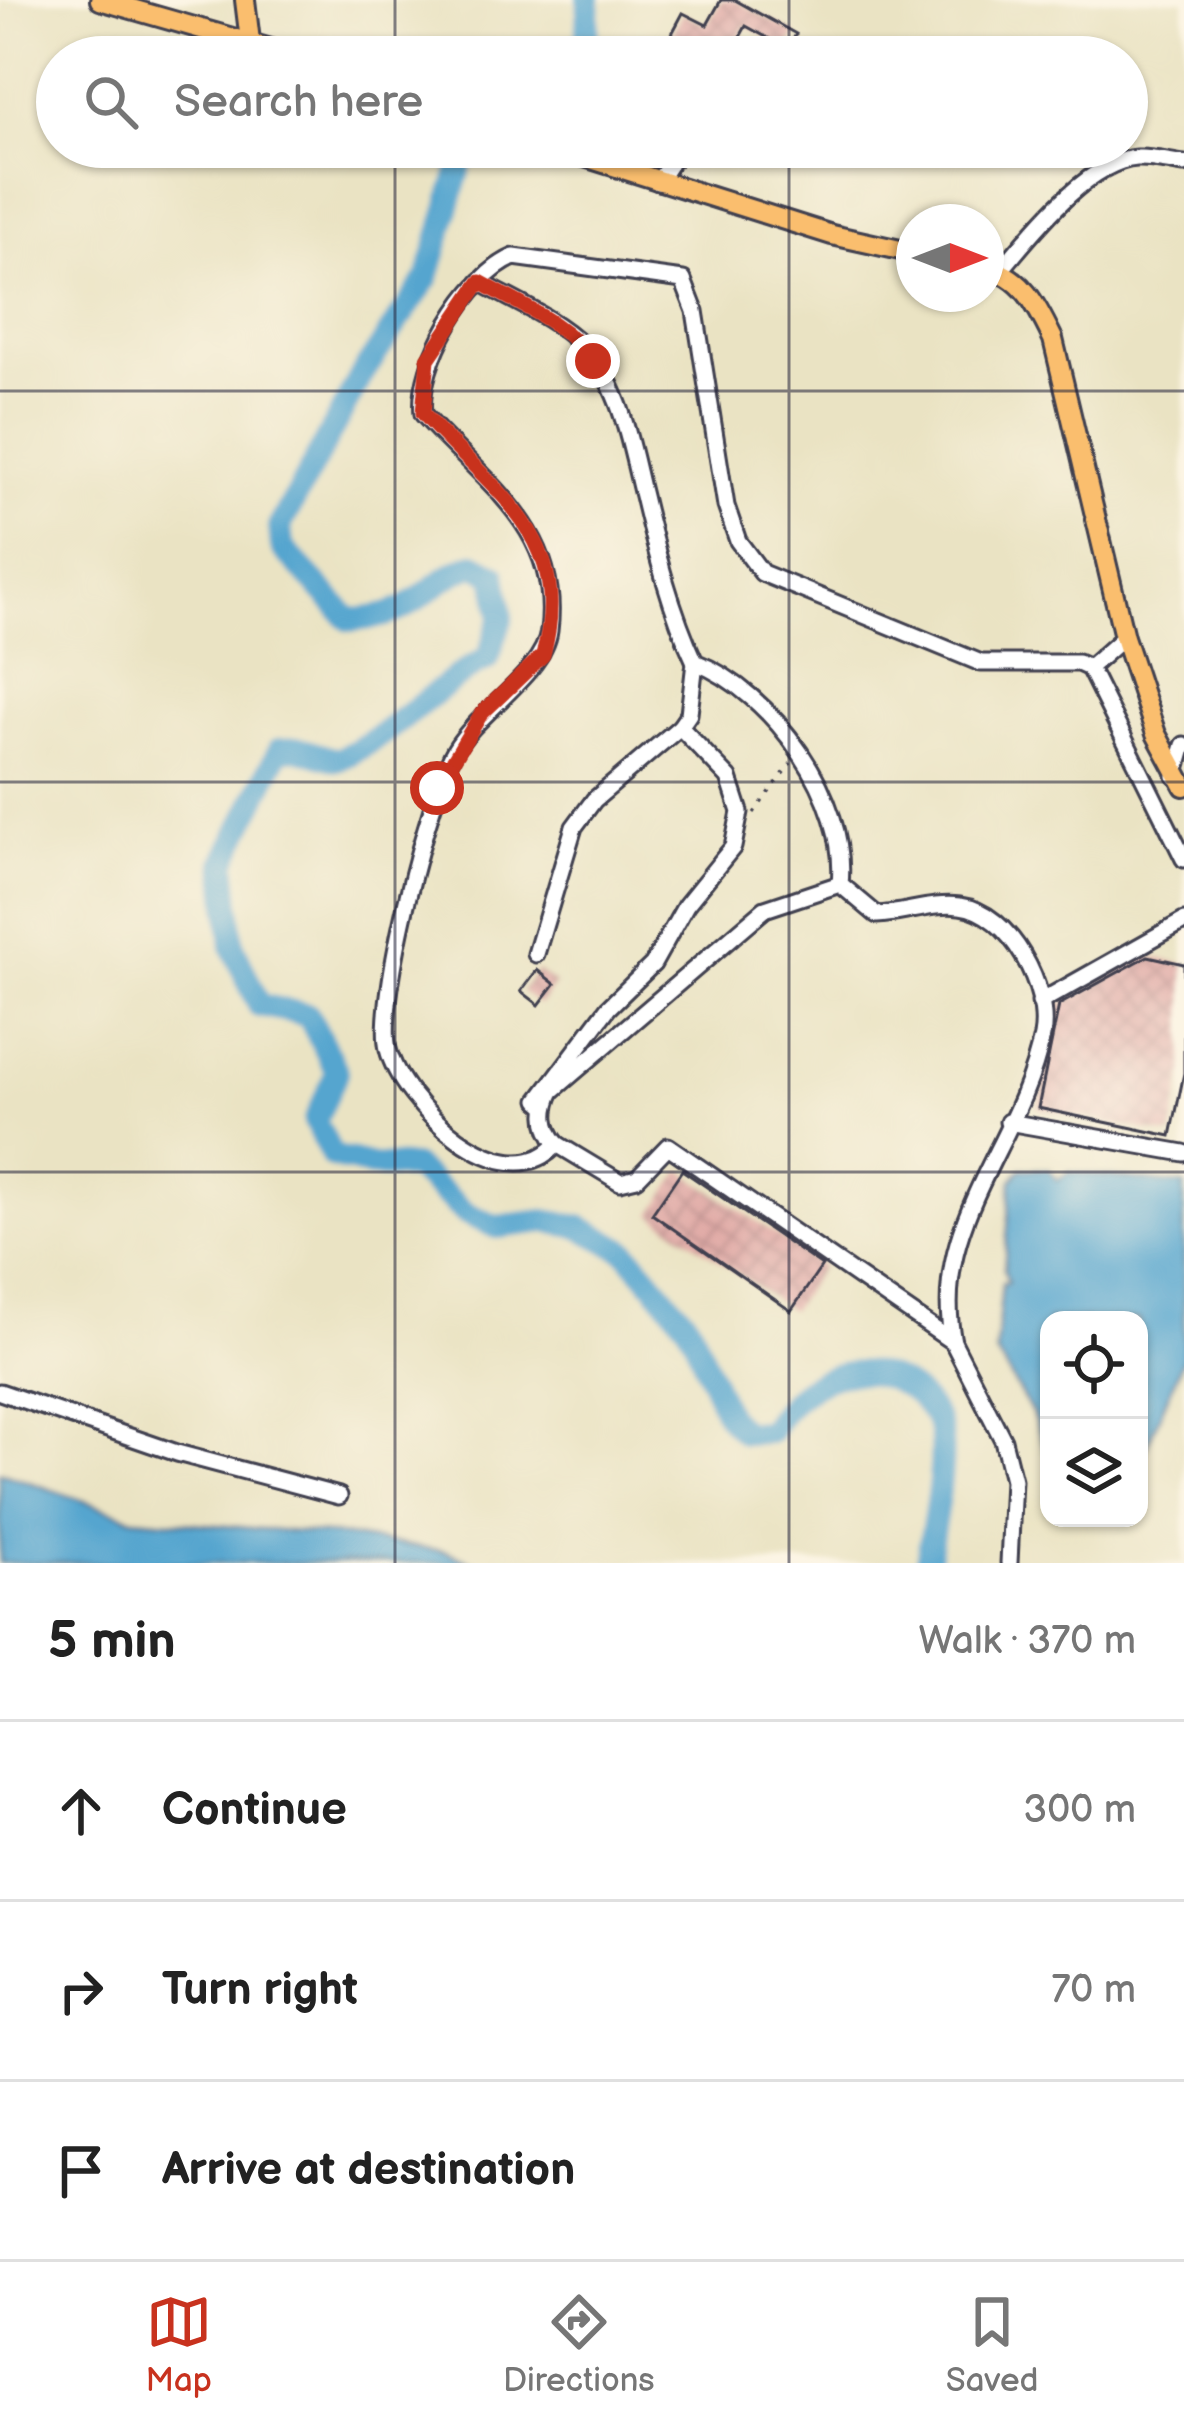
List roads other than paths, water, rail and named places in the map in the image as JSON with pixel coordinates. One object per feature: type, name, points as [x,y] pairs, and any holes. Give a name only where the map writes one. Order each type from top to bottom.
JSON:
[{"type":"main road","points":[[100,0],[232,36]]},
{"type":"main road","points":[[245,0],[249,36]]},
{"type":"main road","points":[[616,168],[832,235],[896,249]]},
{"type":"main road","points":[[1004,277],[1032,297],[1054,339],[1124,638],[1180,781]]},
{"type":"street","points":[[1148,160],[1184,164]]},
{"type":"street","points":[[658,182],[667,168]]},
{"type":"street","points":[[1004,258],[1091,178],[1112,168]]},
{"type":"street","points":[[557,1144],[537,1160],[490,1158],[464,1148],[399,1072],[387,1048],[391,981],[437,788],[481,714],[543,655],[549,632],[544,556],[528,525],[494,481],[423,413],[428,359],[493,266],[514,256],[683,280],[695,311],[726,506],[738,541],[762,573],[981,663],[1078,663],[1089,668],[1184,859]]},
{"type":"street","points":[[480,282],[542,317],[582,345],[593,361],[632,435],[641,493],[695,662],[689,714],[680,727],[594,800],[574,826],[536,954]]},
{"type":"street","points":[[1089,668],[1124,638]]},
{"type":"street","points":[[695,662],[738,685],[798,753],[836,826],[843,856],[840,884]]},
{"type":"street","points":[[545,1106],[539,1100],[608,1008],[652,964],[686,905],[733,847],[740,812],[729,778],[680,727]]},
{"type":"street","points":[[1180,781],[1184,745]]},
{"type":"street","points":[[840,884],[878,915],[962,906],[993,921],[1018,949],[1040,1002],[1042,1038],[950,1272],[953,1342],[1003,1440],[1013,1480],[1009,1563]]},
{"type":"street","points":[[840,884],[765,909],[553,1091],[545,1106],[547,1129],[557,1144],[620,1182],[637,1178],[668,1146],[953,1342]]},
{"type":"street","points":[[1040,1002],[1184,921]]},
{"type":"street","points":[[1008,1122],[1184,1154]]},
{"type":"street","points":[[0,1392],[177,1453],[339,1496]]},
{"type":"water","points":[[1021,1169],[1049,1169],[1057,1180],[1069,1172],[1184,1185],[1184,1357],[1148,1443],[1148,1311],[1040,1311],[1040,1435],[996,1353],[1002,1283],[1008,1283],[1004,1269],[1012,1180]]},
{"type":"water","points":[[0,1472],[133,1518],[345,1536],[445,1551],[475,1563],[0,1563]]},
{"type":"waterway","points":[[587,36],[589,0]]},
{"type":"waterway","points":[[460,168],[428,277],[361,376],[280,526],[282,547],[350,620],[406,607],[474,564],[495,575],[502,617],[488,658],[357,750],[337,760],[296,748],[279,750],[225,862],[233,947],[259,1005],[308,1015],[337,1072],[315,1121],[332,1156],[372,1166],[413,1167],[465,1213],[497,1227],[545,1221],[580,1227],[626,1251],[689,1325],[727,1416],[744,1433],[769,1432],[812,1386],[848,1373],[888,1378],[917,1395],[936,1419],[941,1438],[941,1473],[927,1563]]}]
